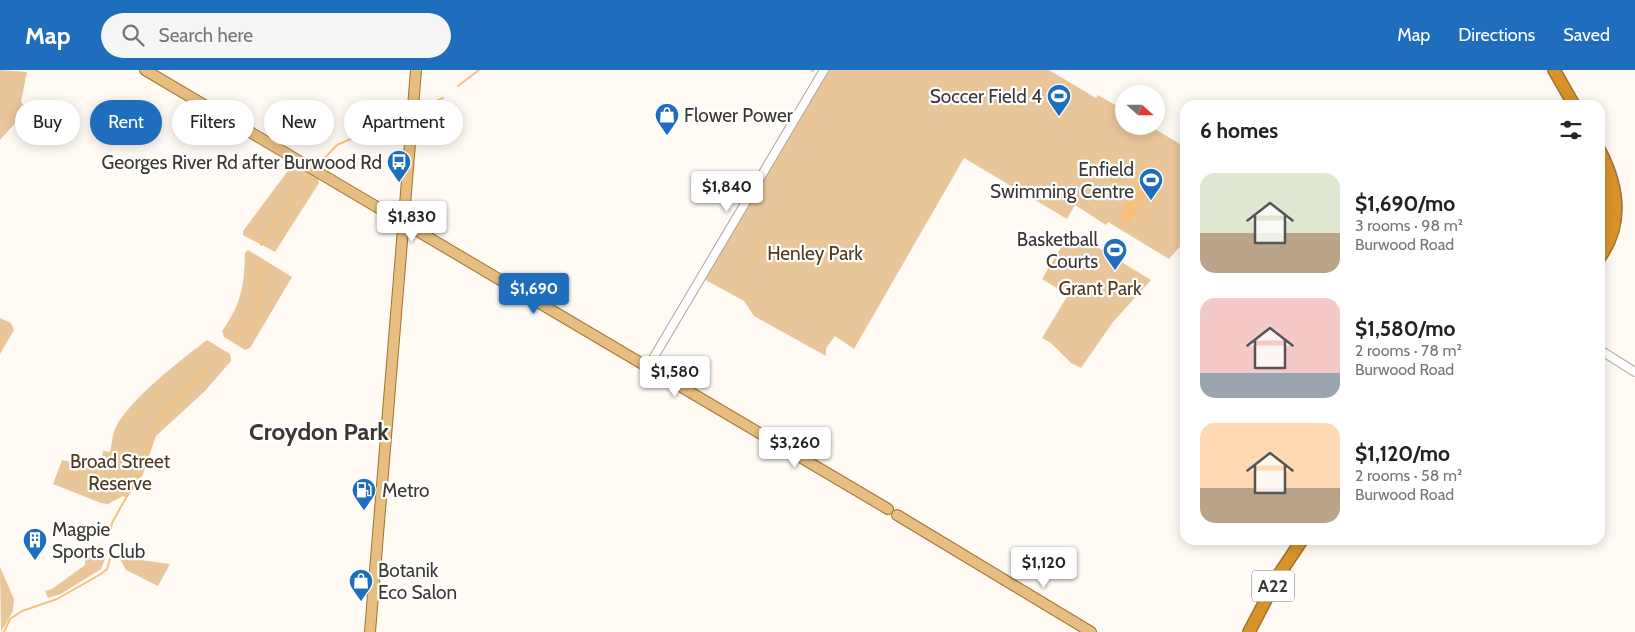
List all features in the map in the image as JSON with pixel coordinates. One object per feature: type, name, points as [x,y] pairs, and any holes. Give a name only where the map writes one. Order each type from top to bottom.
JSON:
[{"type":"highway","points":[[1547,70],[1563,100]]},
{"type":"highway","points":[[1554,70],[1571,100]]},
{"type":"highway","points":[[1605,163],[1612,179],[1616,210],[1611,235],[1605,247]]},
{"type":"highway","points":[[1605,182],[1608,205],[1605,227]]},
{"type":"highway","name":"A22","points":[[1249,632],[1283,567],[1298,545]]},
{"type":"highway","name":"A22","points":[[1257,632],[1292,565],[1306,545]]},
{"type":"main road","points":[[145,70],[888,509],[889,517],[894,518],[897,515],[1092,632]]},
{"type":"main road","points":[[370,632],[416,70]]},
{"type":"street","points":[[648,367],[824,70]]},
{"type":"street","points":[[1605,353],[1635,372]]},
{"type":"green space","points":[[0,70],[27,72],[21,100],[15,100],[15,123],[0,140]]},
{"type":"green space","name":"Henley Park","points":[[829,70],[1049,70],[1096,98],[1098,95],[1115,105],[1115,135],[1165,135],[1180,144],[1180,247],[1169,259],[1108,222],[1106,225],[1075,205],[1067,219],[964,158],[854,349],[835,336],[826,348],[826,356],[754,316],[744,301],[704,279]]},
{"type":"green space","points":[[293,164],[318,179],[319,183],[275,252],[243,235],[243,231]]},
{"type":"green space","name":"Grant Park","points":[[1071,231],[1151,280],[1113,322],[1081,368],[1071,363],[1051,343],[1042,338],[1068,295],[1042,279]]},
{"type":"green space","points":[[248,250],[292,277],[250,348],[245,350],[224,337],[222,331],[234,312],[241,294],[245,253]]},
{"type":"green space","points":[[0,318],[11,323],[14,330],[0,354]]},
{"type":"green space","name":"Broad Street Reserve","points":[[207,340],[230,354],[231,361],[205,391],[156,436],[143,474],[127,498],[123,496],[108,504],[101,503],[53,484],[62,460],[100,469],[103,451],[110,452],[113,435],[121,418],[156,381]]},
{"type":"green space","points":[[85,550],[107,554],[101,569],[61,594],[48,598],[45,591],[52,589],[85,565]]},
{"type":"green space","points":[[119,557],[170,564],[158,586],[126,570]]},
{"type":"green space","points":[[0,567],[14,599],[13,611],[1,632]]},
{"type":"shaded area","points":[[1140,182],[1151,189],[1129,225],[1118,218]]},
{"type":"waterway","points":[[458,86],[479,70]]},
{"type":"waterway","points":[[439,100],[443,98]]},
{"type":"waterway","points":[[320,163],[337,145],[344,142]]},
{"type":"waterway","points":[[261,245],[267,232],[309,178]]},
{"type":"waterway","points":[[236,337],[258,313],[261,294],[261,259]]},
{"type":"waterway","points":[[109,537],[112,523],[143,467],[151,431],[159,418],[219,354]]},
{"type":"waterway","points":[[4,632],[10,619],[22,611],[57,599],[101,574],[107,569],[111,556]]},
{"type":"place","name":"Soccer Field 4","points":[[1059,117]]},
{"type":"place","name":"Flower Power","points":[[667,136]]},
{"type":"place","name":"Georges River Rd after Burwood Rd","points":[[399,183]]},
{"type":"place","name":"Enfield Swimming Centre","points":[[1151,201]]},
{"type":"place","name":"Basketball Courts","points":[[1115,271]]},
{"type":"place","name":"Metro","points":[[364,511]]},
{"type":"place","name":"Magpie Sports Club","points":[[35,561]]},
{"type":"place","name":"Botanik Eco Salon","points":[[361,602]]},
{"type":"district","name":"Croydon Park","points":[[319,431]]}]
